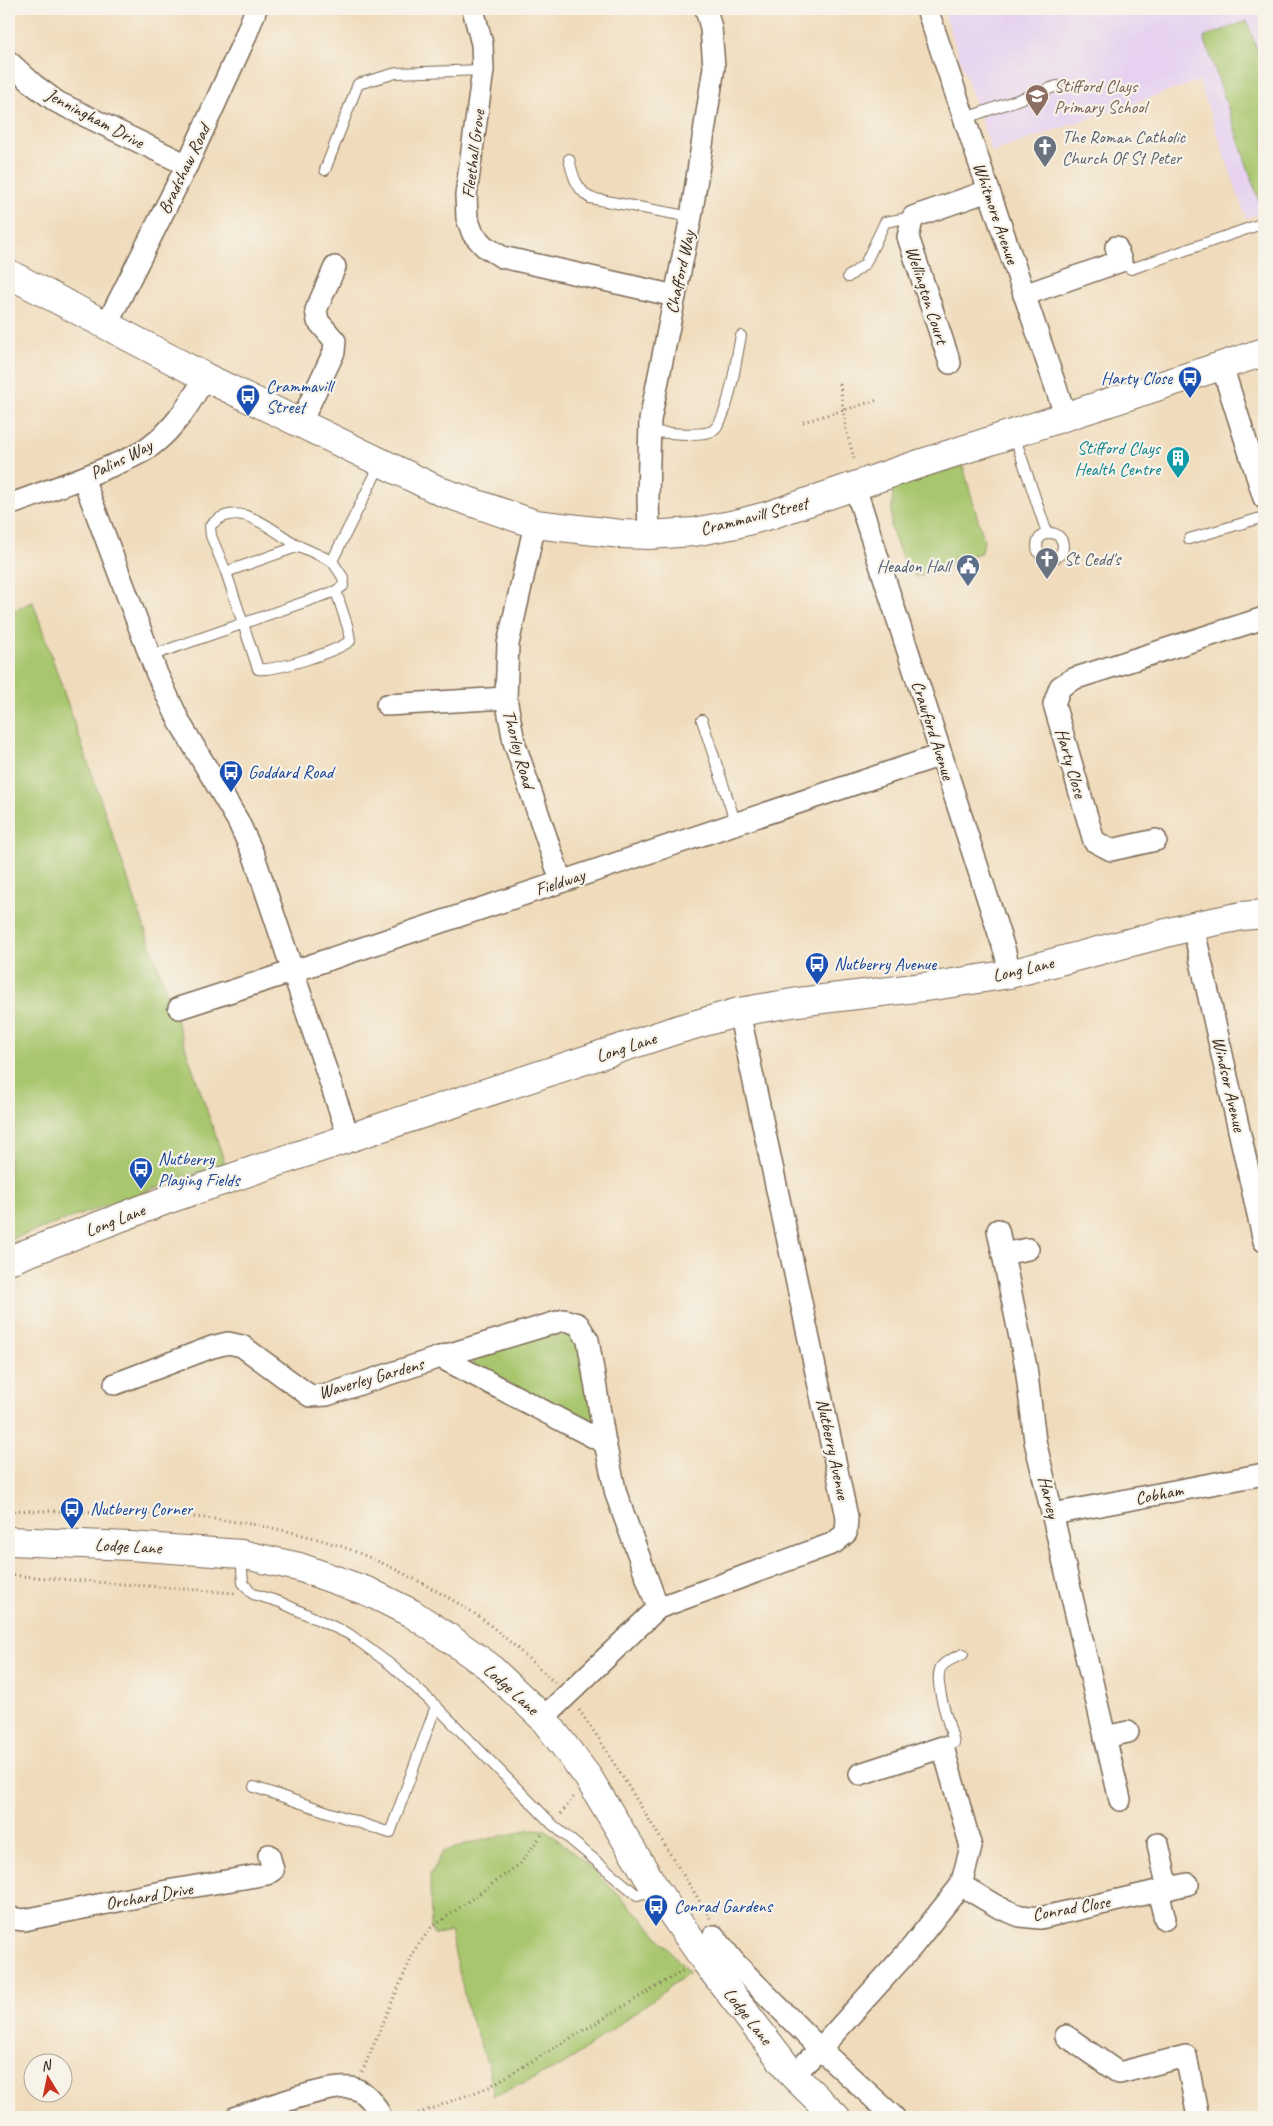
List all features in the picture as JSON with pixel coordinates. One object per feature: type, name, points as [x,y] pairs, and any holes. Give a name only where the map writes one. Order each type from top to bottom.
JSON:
[{"type":"street","name":"Bradshaw Road","points":[[106,326],[186,164],[244,40],[256,9]]},
{"type":"street","name":"Fleethall Grove","points":[[474,9],[482,44],[483,70],[466,195],[466,218],[473,234],[484,246],[502,257],[675,296]]},
{"type":"street","name":"Chafford Way","points":[[649,535],[650,420],[691,217],[714,67],[711,28],[706,9]]},
{"type":"street","name":"Whitmore Avenue","points":[[927,9],[1066,417]]},
{"type":"street","name":"Jenningham Drive","points":[[9,62],[34,85],[57,102],[186,164]]},
{"type":"street","points":[[913,217],[988,191]]},
{"type":"street","name":"Wellington Court","points":[[913,217],[908,237],[950,363]]},
{"type":"street","points":[[1024,295],[1119,254]]},
{"type":"street","points":[[300,424],[334,352],[335,342],[318,321],[316,310],[335,268]]},
{"type":"street","name":"Crammavill Street","points":[[9,274],[205,377],[442,492],[536,524],[592,532],[649,535],[694,532],[736,524],[858,486],[1264,352]]},
{"type":"street","points":[[1222,366],[1264,498]]},
{"type":"street","name":"Palins Way","points":[[9,505],[83,478],[127,460],[151,447],[176,422],[191,402],[205,377]]},
{"type":"street","points":[[83,478],[150,656],[180,723],[242,830],[254,856],[349,1138]]},
{"type":"street","name":"Crawford Avenue","points":[[858,486],[941,755],[1006,952],[1010,974]]},
{"type":"street","name":"Thorley Road","points":[[536,524],[508,644],[506,698],[514,742],[561,881]]},
{"type":"street","name":"Harty Close","points":[[1156,840],[1112,850],[1094,841],[1054,704],[1060,687],[1073,678],[1264,618]]},
{"type":"street","points":[[387,705],[506,698]]},
{"type":"street","name":"Fieldway","points":[[178,1008],[941,755]]},
{"type":"street","name":"Long Lane","points":[[9,1260],[170,1199],[349,1138],[676,1030],[739,1012],[798,1002],[1010,974],[1193,926],[1242,916],[1264,914]]},
{"type":"street","name":"Windsor Avenue","points":[[1193,926],[1264,1241]]},
{"type":"street","name":"Nutberry Avenue","points":[[544,1718],[658,1608],[834,1543],[846,1532],[847,1517],[739,1012]]},
{"type":"street","name":"Harvey","points":[[998,1230],[1026,1367],[1035,1441],[1120,1800]]},
{"type":"street","points":[[1003,1254],[1028,1249]]},
{"type":"street","name":"Waverley Gardens","points":[[115,1384],[212,1347],[228,1343],[242,1346],[310,1396],[327,1395],[440,1357],[564,1320],[578,1324],[588,1340],[605,1443],[616,1494],[658,1608]]},
{"type":"street","name":"Waverley Gardens","points":[[440,1357],[605,1443]]},
{"type":"street","name":"Cobham","points":[[1053,1514],[1264,1474]]},
{"type":"street","name":"Lodge Lane","points":[[9,1541],[130,1546],[240,1554],[299,1567],[369,1592],[411,1613],[487,1665],[544,1718],[588,1777],[656,1890],[727,1971],[793,2074],[836,2117]]},
{"type":"street","points":[[1105,1737],[1128,1732]]},
{"type":"street","points":[[793,2074],[820,2049],[911,1948],[961,1886],[971,1847],[943,1747],[860,1774]]},
{"type":"street","points":[[1158,1844],[1172,1888],[1165,1919]]},
{"type":"street","name":"Orchard Drive","points":[[9,1918],[24,1920],[167,1891],[267,1874],[273,1870],[269,1855]]},
{"type":"street","name":"Conrad Close","points":[[961,1886],[998,1907],[1020,1916],[1040,1918],[1172,1888]]},
{"type":"street","points":[[714,1936],[727,1971],[820,2049],[894,2117]]},
{"type":"street","points":[[1066,2036],[1119,2073],[1186,2056],[1198,2117]]},
{"type":"street","points":[[236,2117],[340,2087],[355,2089],[373,2102],[382,2117]]},
{"type":"lane","points":[[325,170],[358,84],[396,73],[483,70]]},
{"type":"lane","points":[[963,119],[1057,86]]},
{"type":"lane","points":[[569,159],[573,178],[579,189],[590,198],[691,217]]},
{"type":"lane","points":[[848,277],[865,264],[885,222],[913,217]]},
{"type":"lane","points":[[1119,254],[1131,269],[1264,223]]},
{"type":"lane","points":[[650,432],[702,433],[711,431],[721,422],[728,402],[740,336]]},
{"type":"lane","points":[[1014,434],[1047,533]]},
{"type":"lane","points":[[332,561],[382,463]]},
{"type":"lane","points":[[150,656],[244,623],[336,591],[343,586],[344,579],[332,561],[299,546],[250,517],[238,513],[226,514],[210,526],[211,536],[226,572],[244,623],[254,662],[258,669],[266,670],[288,665],[341,647],[350,641],[348,628],[336,591]]},
{"type":"lane","points":[[1189,539],[1264,517]]},
{"type":"lane","points":[[226,572],[299,546]]},
{"type":"lane","points":[[702,720],[736,824]]},
{"type":"lane","points":[[240,1554],[243,1584],[253,1594],[280,1602],[349,1634],[390,1665],[436,1706],[552,1825],[637,1895],[656,1890]]},
{"type":"lane","points":[[943,1747],[954,1743],[938,1680],[940,1670],[944,1664],[963,1654]]},
{"type":"lane","points":[[254,1787],[390,1833],[436,1706]]},
{"type":"path","points":[[840,384],[846,430],[858,486]]},
{"type":"path","points":[[802,422],[878,400]]},
{"type":"path","points":[[9,1575],[253,1594]]},
{"type":"path","points":[[578,1710],[599,1739],[697,1899],[717,1928],[714,1936]]},
{"type":"path","points":[[355,2089],[415,1949],[431,1928],[520,1864],[576,1794]]},
{"type":"path","points":[[409,2117],[489,2087],[691,1966]]},
{"type":"shaded area","name":"Stifford Clays Primary School","points":[[943,9],[1264,9],[1264,212],[1246,218],[1199,81],[992,152]]},
{"type":"green space","points":[[1247,21],[1261,61],[1264,61],[1264,206],[1261,207],[1204,37]]},
{"type":"green space","points":[[963,466],[984,541],[982,552],[916,577],[903,560],[891,528],[893,487]]},
{"type":"green space","points":[[33,602],[225,1163],[9,1240],[9,612]]},
{"type":"green space","points":[[558,1324],[579,1332],[596,1426],[472,1365],[474,1352]]},
{"type":"green space","points":[[532,1829],[546,1830],[588,1865],[647,1923],[689,1973],[565,2064],[494,2096],[488,2065],[468,2012],[450,1931],[434,1935],[431,1928],[430,1875],[443,1852],[466,1844]]},
{"type":"place","name":"Stifford Clays Primary School","points":[[1037,117]]},
{"type":"place","name":"The Roman Catholic Church Of St Peter","points":[[1045,168]]},
{"type":"place","name":"Harty Close","points":[[1190,399]]},
{"type":"place","name":"Crammavill Street","points":[[248,417]]},
{"type":"place","name":"Stifford Clays Health Centre","points":[[1178,479]]},
{"type":"place","name":"St Cedd's","points":[[1047,580]]},
{"type":"place","name":"Headon Hall","points":[[968,587]]},
{"type":"place","name":"Goddard Road","points":[[231,793]]},
{"type":"place","name":"Nutberry Avenue","points":[[817,985]]},
{"type":"place","name":"Nutberry Playing Fields","points":[[141,1190]]},
{"type":"place","name":"Nutberry Corner","points":[[72,1530]]},
{"type":"place","name":"Conrad Gardens","points":[[656,1927]]}]
